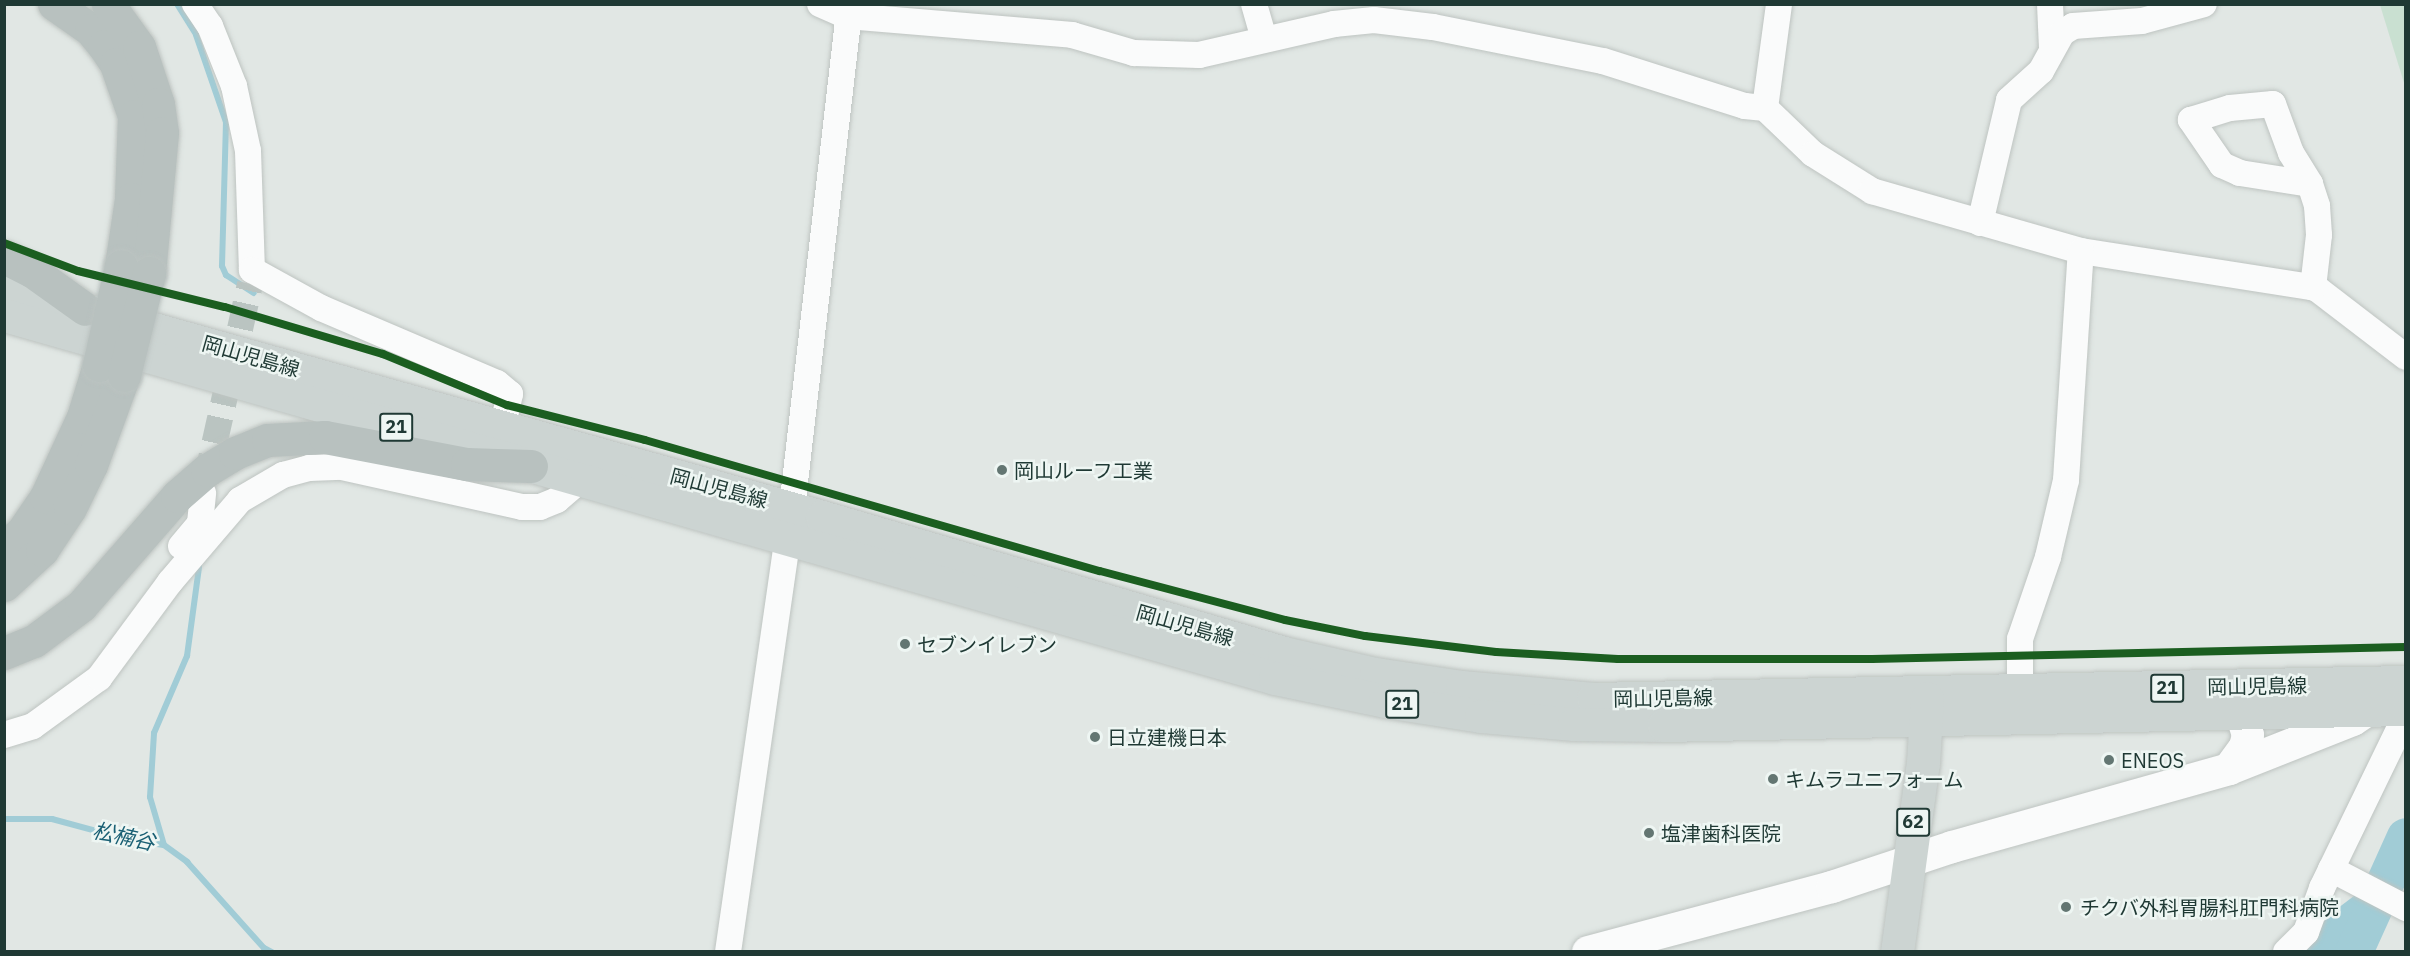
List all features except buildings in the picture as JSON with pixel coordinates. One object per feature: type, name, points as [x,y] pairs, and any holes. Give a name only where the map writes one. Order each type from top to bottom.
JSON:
[{"type":"highway","points":[[54,4],[91,30],[104,46],[116,64],[134,116],[131,199],[135,269]]},
{"type":"highway","points":[[4,585],[42,550],[70,508],[91,465],[135,269],[162,133],[158,104],[139,47],[108,4]]},
{"type":"highway","points":[[4,257],[32,271],[85,309]]},
{"type":"highway","points":[[4,548],[22,532],[46,497],[82,417],[111,370]]},
{"type":"highway","points":[[4,653],[34,641],[81,606],[177,496],[207,470],[235,453],[268,440],[325,437],[467,464],[531,466]]},
{"type":"main road","name":"岡山児島線","points":[[4,287],[502,429],[789,524],[1275,678],[1362,684],[1462,687],[1593,699],[1927,706],[2095,703],[2406,682]]},
{"type":"main road","name":"岡山児島線","points":[[4,315],[580,480],[789,524]]},
{"type":"main road","name":"岡山児島線","points":[[1927,706],[2020,691],[2095,703],[2241,713],[2406,709]]},
{"type":"main road","name":"62","points":[[1897,951],[1927,706]]},
{"type":"street","points":[[195,4],[210,26],[234,86],[248,151],[251,277],[497,383],[510,394],[502,429]]},
{"type":"street","points":[[820,4],[849,10],[1072,35],[1134,53],[1198,55],[1334,24],[1374,20],[1433,27],[1604,61],[1745,106],[1765,108],[1814,154],[1872,191],[2081,251],[2313,288],[2406,357]]},
{"type":"street","points":[[1254,4],[1264,39]]},
{"type":"street","points":[[1765,108],[1779,4]]},
{"type":"street","points":[[2050,4],[2052,48]]},
{"type":"street","points":[[1980,223],[2009,100],[2041,71],[2062,33],[2073,26],[2142,21],[2204,4]]},
{"type":"street","points":[[728,951],[789,524],[849,10]]},
{"type":"street","points":[[2310,184],[2317,206],[2319,235],[2313,288]]},
{"type":"street","points":[[2020,691],[2020,639],[2048,557],[2066,480],[2081,251]]},
{"type":"street","points":[[4,735],[33,726],[99,678],[170,582],[240,500],[274,479],[309,468],[342,467],[522,507],[540,507],[557,500],[580,480]]},
{"type":"street","points":[[170,582],[170,562],[200,523],[203,493]]},
{"type":"street","points":[[1588,951],[1832,887],[2229,769],[2353,720],[2368,710]]},
{"type":"street","points":[[2229,769],[2245,747],[2248,735],[2241,713]]},
{"type":"street","points":[[2286,951],[2306,932],[2406,715]]},
{"type":"street","points":[[2334,871],[2406,908]]},
{"type":"green space","points":[[2380,5],[2405,5],[2405,86]]},
{"type":"waterway","points":[[177,4],[196,35],[226,122],[222,266],[226,275],[254,293]]},
{"type":"waterway","points":[[164,845],[150,797],[154,733],[187,656],[199,567]]},
{"type":"waterway","name":"松楠谷","points":[[4,819],[52,819],[126,839],[164,845],[187,862],[264,948],[272,952]]},
{"type":"waterway","points":[[2354,952],[2406,837]]},
{"type":"waterway","points":[[2320,952],[2334,935],[2371,907]]},
{"type":"tunnel","points":[[206,481],[250,284]]},
{"type":"cycle path","points":[[4,243],[78,271],[225,307],[383,354],[507,405],[645,440],[1100,571],[1285,620],[1365,636],[1496,652],[1618,659],[1872,659],[2406,647]]},
{"type":"place","name":"岡山ルーフ工業","points":[[1002,470]]},
{"type":"place","name":"セブンイレブン","points":[[905,644]]},
{"type":"place","name":"日立建機日本","points":[[1095,737]]},
{"type":"place","name":"ENEOS","points":[[2109,760]]},
{"type":"place","name":"キムラユニフォーム","points":[[1773,779]]},
{"type":"place","name":"塩津歯科医院","points":[[1649,833]]},
{"type":"place","name":"チクバ外科胃腸科肛門科病院","points":[[2066,907]]}]
